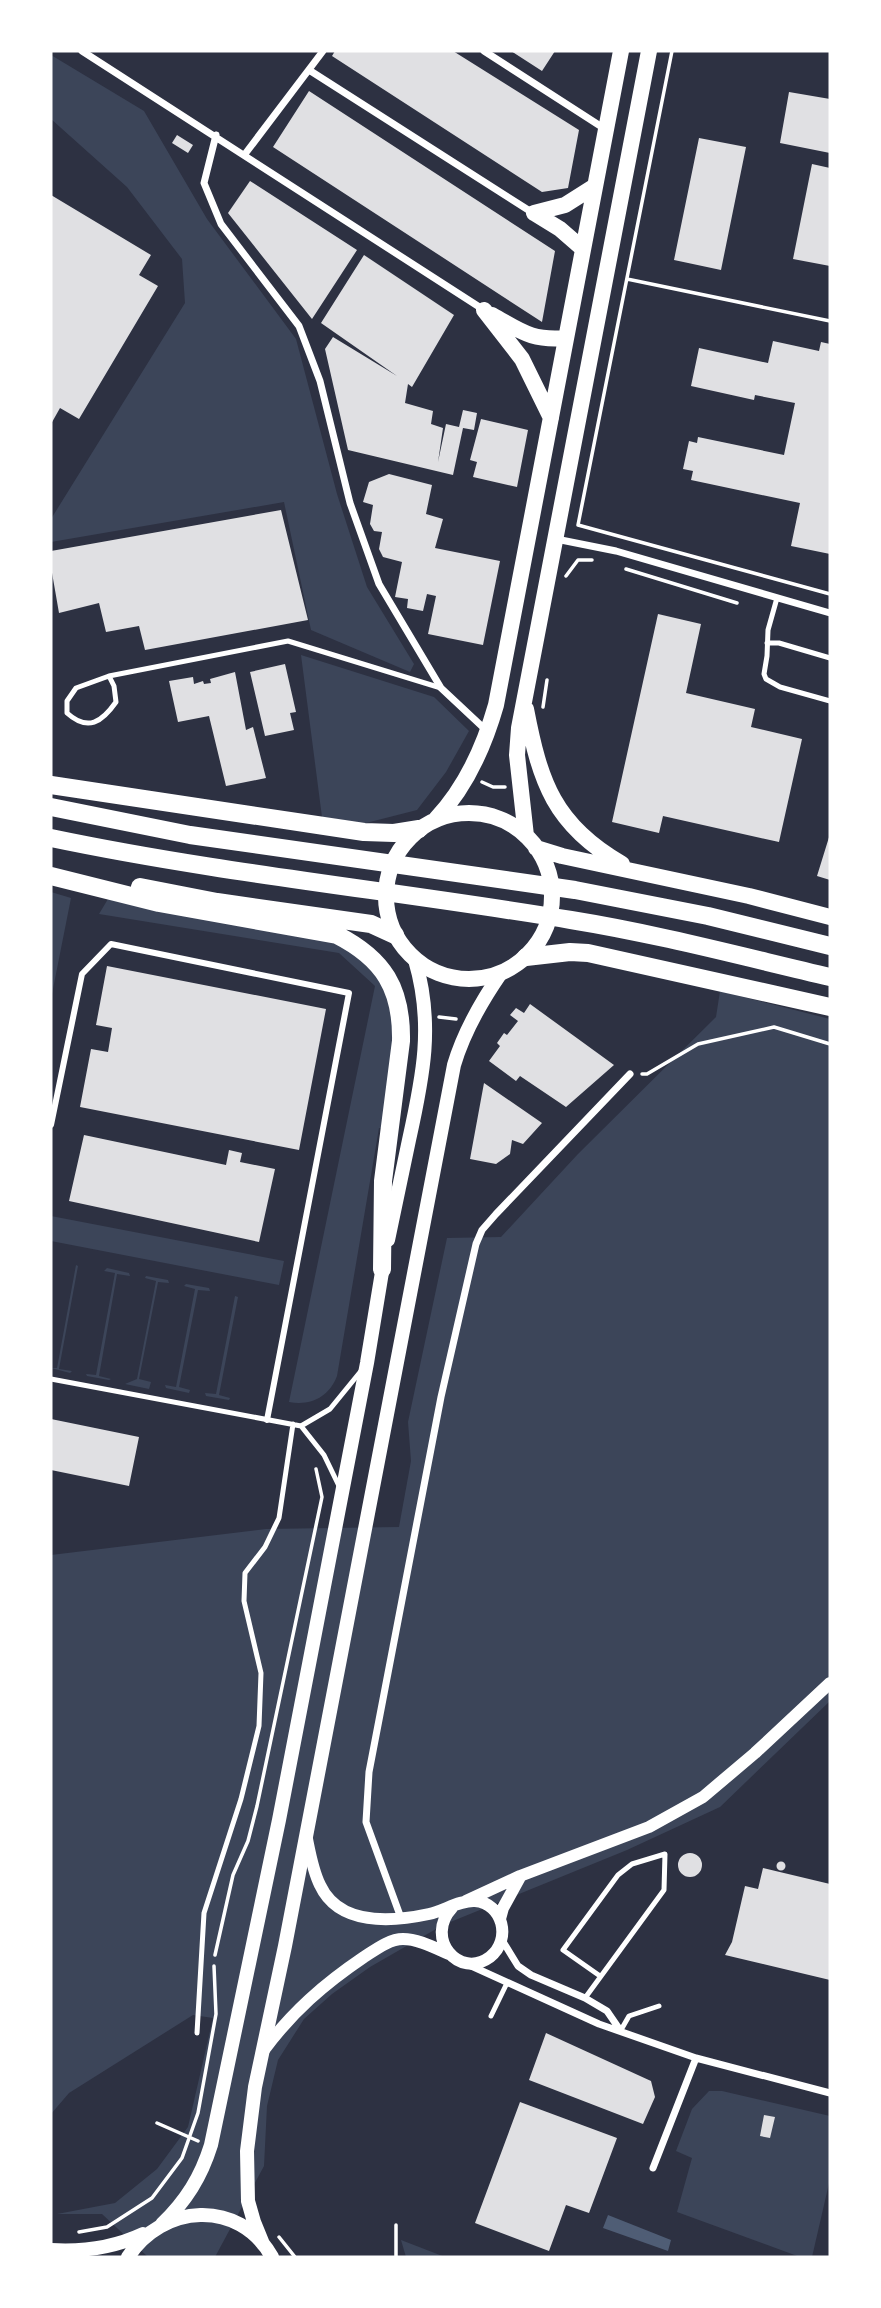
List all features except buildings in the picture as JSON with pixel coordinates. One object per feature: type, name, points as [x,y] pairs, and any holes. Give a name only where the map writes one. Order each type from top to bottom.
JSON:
[{"type":"highway","points":[[51,785],[364,832],[419,829]]},
{"type":"highway","points":[[51,807],[190,835],[575,890],[708,916],[830,946]]},
{"type":"highway","points":[[51,838],[282,879],[572,920],[705,947],[830,977]]},
{"type":"highway","points":[[51,867],[217,902],[371,924],[395,935]]},
{"type":"highway","points":[[51,876],[148,901],[337,935],[356,945],[375,961],[389,979],[398,1002],[401,1022],[401,1041],[383,1181],[382,1269]]},
{"type":"highway","points":[[526,957],[570,952],[588,954],[830,1007]]},
{"type":"main road","points":[[621,51],[496,705],[488,732],[468,776],[436,819],[419,829],[402,845],[387,877],[387,913],[395,935],[415,960],[450,978],[476,979],[501,973],[526,957],[542,937],[551,911],[552,898],[546,866],[531,842],[520,787],[517,755],[524,699],[649,51]]},
{"type":"main road","points":[[534,213],[565,205],[595,186]]},
{"type":"main road","points":[[534,213],[560,229],[583,250]]},
{"type":"main road","points":[[484,310],[526,335],[543,340],[566,338]]},
{"type":"main road","points":[[484,310],[522,359],[551,418]]},
{"type":"main road","points":[[524,699],[538,759],[554,802],[564,818],[597,850],[633,871]]},
{"type":"main road","points":[[436,819],[463,813],[490,816],[503,820],[531,842],[562,856],[749,895],[830,917]]},
{"type":"main road","points":[[128,2257],[135,2246],[183,2203],[196,2183],[211,2146],[279,1820],[367,1363],[382,1269],[422,1080],[426,1016],[421,978],[415,960]]},
{"type":"main road","points":[[270,2253],[254,2221],[248,2201],[247,2157],[255,2087],[285,1946],[452,1079],[459,1048],[501,973]]},
{"type":"main road","points":[[51,2250],[105,2248],[158,2226],[194,2215],[216,2216],[247,2229],[270,2253]]},
{"type":"street","points":[[82,51],[484,310]]},
{"type":"street","points":[[245,154],[323,51]]},
{"type":"street","points":[[484,51],[606,130]]},
{"type":"street","points":[[309,70],[534,213]]},
{"type":"street","points":[[216,135],[204,183],[221,224],[299,326],[320,382],[350,503],[379,584],[441,688],[488,732]]},
{"type":"street","points":[[555,538],[616,551],[830,613]]},
{"type":"street","points":[[51,1125],[82,974],[111,944],[349,993],[267,1420]]},
{"type":"street","points":[[401,1919],[366,1822],[369,1772],[441,1397],[476,1244],[482,1230],[496,1214],[630,1074]]},
{"type":"street","points":[[305,1832],[319,1885],[335,1906],[367,1919],[401,1919],[452,1908],[520,1876],[649,1827],[702,1797],[755,1753],[830,1683]]},
{"type":"street","points":[[520,1876],[500,1919],[502,1940],[518,1966],[531,1975],[585,1998],[607,2011],[621,2030]]},
{"type":"street","points":[[466,1901],[483,1903],[500,1919]]},
{"type":"street","points":[[450,1954],[441,1939],[440,1930],[446,1914],[452,1908]]},
{"type":"street","points":[[262,2053],[280,2028],[337,1975],[386,1943],[404,1938],[450,1954],[599,2024],[696,2058],[830,2093]]},
{"type":"street","points":[[463,1962],[482,1961],[498,1949],[502,1940]]},
{"type":"street","points":[[653,2168],[696,2058]]},
{"type":"lane","points":[[777,598],[768,630],[764,674],[766,679],[780,687],[830,701]]},
{"type":"lane","points":[[109,677],[114,686],[116,702],[104,719],[88,723],[75,720],[67,713],[67,701],[76,688],[109,677],[288,641],[441,688]]},
{"type":"lane","points":[[768,643],[779,643],[830,658]]},
{"type":"lane","points":[[51,1379],[297,1425],[330,1409],[367,1363]]},
{"type":"lane","points":[[297,1425],[324,1455],[342,1493]]},
{"type":"lane","points":[[197,2033],[204,1913],[241,1799],[259,1726],[261,1673],[244,1601],[245,1573],[265,1547],[279,1518],[297,1425]]},
{"type":"lane","points":[[585,1998],[664,1890],[665,1854],[632,1864],[618,1875],[563,1950],[600,1976]]},
{"type":"lane","points":[[491,2016],[507,1983]]},
{"type":"lane","points":[[621,2030],[629,2016],[659,2006]]},
{"type":"path","points":[[672,51],[578,525],[830,594]]},
{"type":"path","points":[[627,279],[830,321]]},
{"type":"path","points":[[565,578],[578,560],[597,560]]},
{"type":"path","points":[[623,568],[737,603]]},
{"type":"path","points":[[542,711],[549,671]]},
{"type":"path","points":[[468,776],[493,787],[520,787]]},
{"type":"path","points":[[426,1016],[471,1024]]},
{"type":"path","points":[[630,1074],[647,1074],[698,1044],[774,1027],[830,1044]]},
{"type":"path","points":[[76,2233],[107,2227],[152,2198],[182,2158],[198,2113],[216,2014],[214,1958],[233,1875],[248,1841],[257,1806],[322,1497],[314,1458]]},
{"type":"path","points":[[157,2123],[189,2138]]},
{"type":"path","points":[[396,2225],[396,2257]]},
{"type":"shaded area","points":[[51,55],[144,111],[207,219],[296,339],[337,494],[367,587],[414,664],[410,672],[311,630],[284,502],[51,542],[51,519],[185,303],[182,259],[127,187],[51,119]]},
{"type":"shaded area","points":[[301,655],[434,697],[469,731],[446,772],[417,810],[366,823],[322,817]]},
{"type":"shaded area","points":[[51,892],[71,898],[51,999]]},
{"type":"shaded area","points":[[108,899],[328,939],[349,947],[382,978],[394,1024],[385,1129],[379,1128],[337,1376],[324,1395],[312,1401],[289,1402],[375,986],[339,953],[99,914]]},
{"type":"shaded area","points":[[720,991],[830,1019],[830,1701],[720,1807],[627,1850],[443,1925],[370,1967],[332,1994],[304,2019],[278,2060],[267,2106],[264,2166],[215,2257],[148,2257],[102,2214],[57,2214],[115,2203],[157,2169],[188,2127],[213,2018],[193,2015],[69,2093],[51,2114],[51,1555],[266,1529],[399,1527],[411,1461],[408,1422],[447,1238],[501,1237],[578,1154],[716,1017]]},
{"type":"shaded area","points":[[51,1216],[284,1261],[279,1285],[51,1241]]},
{"type":"shaded area","points":[[76,1265],[78,1266],[59,1369],[72,1371],[70,1373],[51,1368],[57,1368]]},
{"type":"shaded area","points":[[107,1268],[129,1273],[130,1276],[117,1274],[99,1376],[111,1379],[109,1380],[86,1374],[96,1375],[115,1273],[104,1271]]},
{"type":"shaded area","points":[[145,1278],[168,1280],[169,1283],[158,1282],[139,1379],[151,1382],[149,1389],[125,1384],[137,1379],[156,1281]]},
{"type":"shaded area","points":[[186,1284],[209,1288],[210,1291],[198,1290],[179,1387],[190,1390],[189,1393],[166,1388],[165,1385],[176,1387],[195,1289],[184,1286]]},
{"type":"shaded area","points":[[235,1296],[238,1297],[219,1395],[230,1398],[229,1400],[206,1396],[205,1393],[216,1394]]},
{"type":"shaded area","points":[[709,2091],[722,2091],[830,2116],[830,2179],[812,2257],[800,2257],[677,2212],[692,2158],[676,2151],[692,2109]]},
{"type":"shaded area","points":[[608,2215],[671,2240],[668,2251],[603,2228]]},
{"type":"shaded area","points":[[401,2240],[445,2257],[406,2257]]}]
